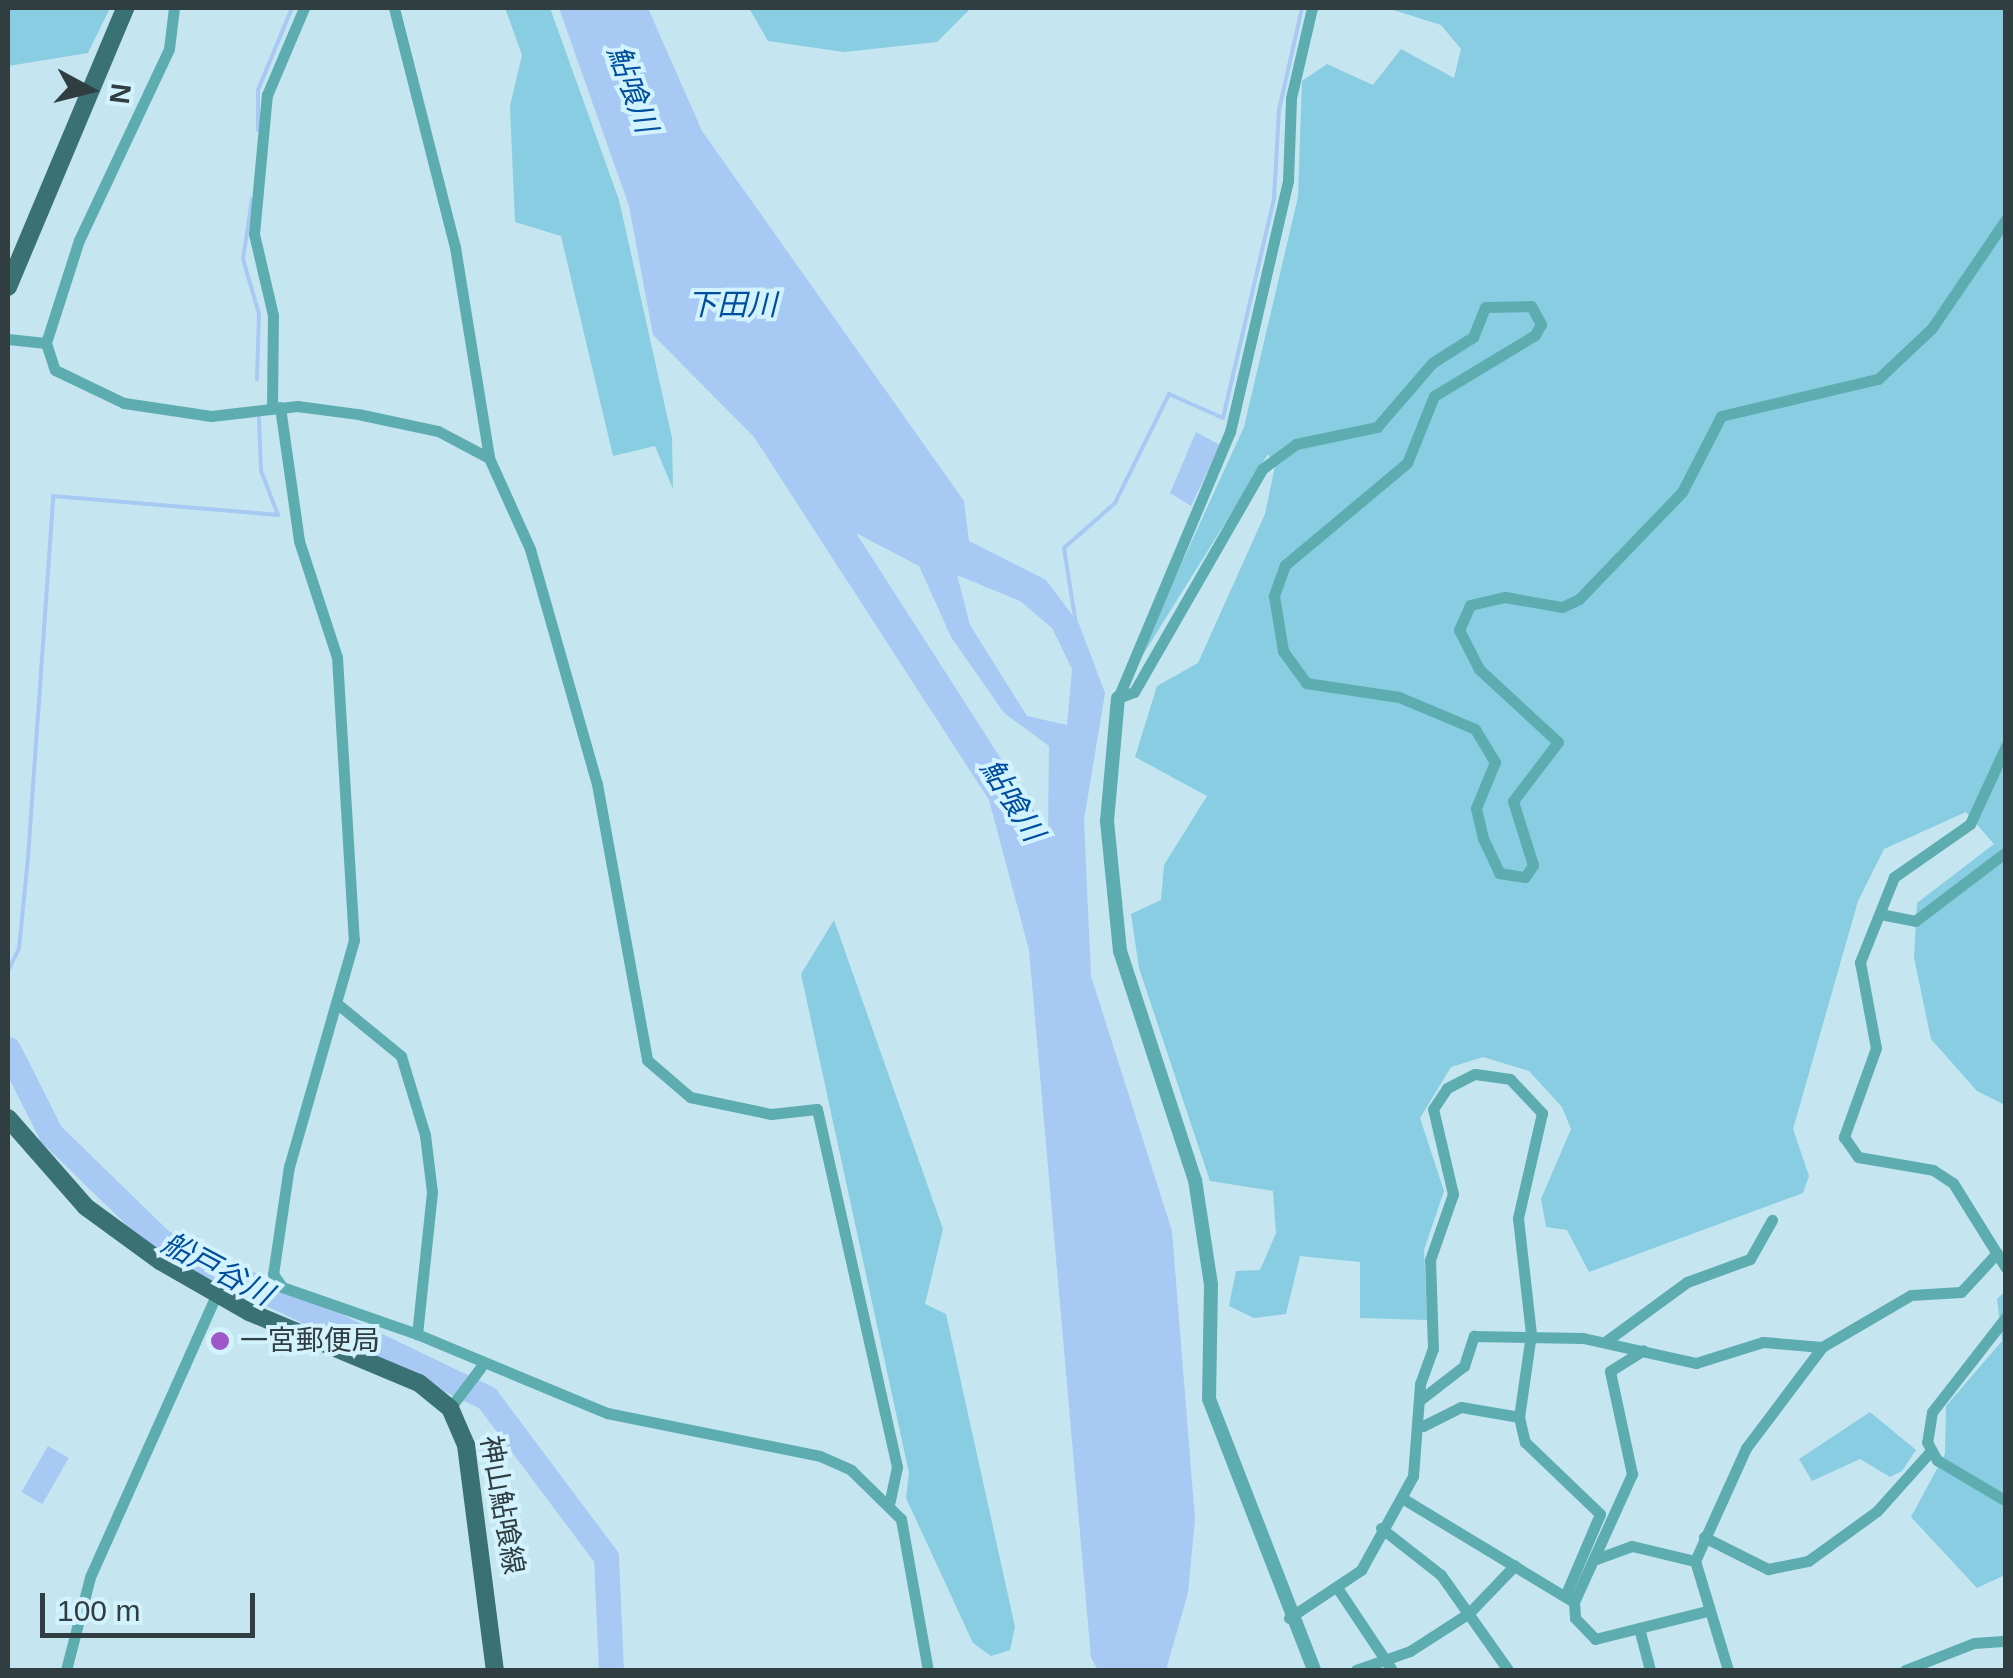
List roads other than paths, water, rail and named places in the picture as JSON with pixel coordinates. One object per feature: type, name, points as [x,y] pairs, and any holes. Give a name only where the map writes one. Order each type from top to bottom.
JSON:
[{"type":"main road","points":[[8,287],[126,8]]},
{"type":"main road","name":"神山鮎喰線","points":[[8,1118],[86,1207],[216,1295],[419,1384],[450,1408],[466,1444],[495,1670]]},
{"type":"street","points":[[174,8],[169,49],[80,240],[46,343],[54,370],[76,388],[124,403],[211,416],[276,407],[438,431],[490,458]]},
{"type":"street","points":[[304,8],[267,95],[254,234],[273,315],[276,407],[299,541],[338,657],[354,940],[340,1006],[289,1166],[272,1274],[282,1287],[418,1334],[478,1372],[607,1414],[820,1456],[890,1501]]},
{"type":"street","points":[[394,8],[455,248],[490,458],[530,549],[597,784],[647,1060],[690,1097],[771,1114],[818,1109],[897,1467],[890,1501],[908,1544],[928,1670]]},
{"type":"street","points":[[1312,8],[1291,98],[1282,210],[1230,432],[1118,698],[1106,821],[1120,951],[1195,1180],[1211,1285],[1209,1399],[1289,1618],[1314,1670]]},
{"type":"street","points":[[1118,698],[1134,692],[1269,462],[1296,444],[1377,427],[1432,363],[1473,338],[1485,307],[1532,306],[1540,324],[1534,335],[1434,396],[1401,470],[1374,482],[1343,525],[1285,565],[1274,596],[1283,651],[1306,683],[1399,697],[1475,729],[1495,762],[1476,808],[1483,838],[1499,873],[1525,877],[1533,865],[1513,801],[1558,742],[1479,669],[1460,630],[1470,605],[1505,598],[1562,607],[1579,599],[1682,492],[1721,416],[1878,378],[1932,328],[2006,219]]},
{"type":"street","points":[[8,339],[46,343]]},
{"type":"street","points":[[2006,746],[1970,824],[1894,876],[1860,974],[1874,1066],[1844,1137],[1858,1157],[1933,1170],[1953,1183],[2006,1268]]},
{"type":"street","points":[[1880,914],[1915,921],[2006,852]]},
{"type":"street","points":[[340,1006],[402,1056],[425,1135],[432,1192],[418,1334]]},
{"type":"street","points":[[1289,1618],[1338,1589],[1361,1570],[1381,1528],[1402,1498],[1423,1426],[1420,1400],[1435,1334],[1430,1260],[1453,1194],[1433,1109],[1474,1074],[1510,1079],[1542,1113],[1518,1218],[1531,1334],[1518,1417],[1524,1442],[1600,1514],[1570,1599],[1574,1618],[1596,1639],[1707,1611]]},
{"type":"street","points":[[1605,1342],[1687,1282],[1750,1259],[1772,1220]]},
{"type":"street","points":[[1728,1670],[1707,1611],[1695,1560],[1746,1448],[1822,1347],[1911,1295],[1961,1292],[1997,1253]]},
{"type":"street","points":[[66,1670],[90,1577],[216,1295]]},
{"type":"street","points":[[1704,1538],[1768,1569],[1808,1561],[1876,1510],[1930,1452],[1932,1412],[2006,1317]]},
{"type":"street","points":[[1420,1400],[1464,1366],[1474,1336],[1531,1334],[1605,1342],[1696,1364],[1762,1342],[1822,1347]]},
{"type":"street","points":[[1570,1599],[1596,1559],[1632,1474],[1610,1371],[1643,1350]]},
{"type":"street","points":[[450,1408],[478,1372]]},
{"type":"street","points":[[1423,1426],[1462,1407],[1518,1417]]},
{"type":"street","points":[[1930,1452],[2006,1501]]},
{"type":"street","points":[[1402,1498],[1570,1599]]},
{"type":"street","points":[[1381,1528],[1441,1575],[1508,1670]]},
{"type":"street","points":[[1596,1559],[1632,1546],[1695,1560]]},
{"type":"street","points":[[1356,1670],[1469,1614],[1514,1564]]},
{"type":"street","points":[[1338,1589],[1392,1670]]},
{"type":"street","points":[[1638,1628],[1650,1670]]},
{"type":"street","points":[[1905,1670],[1974,1643],[2006,1641]]},
{"type":"water","name":"下田川","points":[[559,8],[648,8],[702,131],[964,501],[969,541],[1046,580],[1079,624],[1105,693],[1084,820],[1091,976],[1172,1231],[1195,1519],[1188,1593],[1166,1670],[1098,1670],[1091,1658],[1029,950],[989,800],[754,437],[653,335],[629,206]],"holes":[[[856,533],[919,566],[951,637],[1004,713],[1049,746],[1048,832]],[[957,575],[1020,601],[1052,628],[1072,669],[1067,725],[1027,716],[970,625]]]},
{"type":"water","points":[[1196,432],[1220,445],[1191,506],[1170,493]]},
{"type":"water","points":[[48,1446],[69,1458],[42,1504],[22,1492]]},
{"type":"waterway","points":[[258,130],[258,90],[292,8]]},
{"type":"waterway","points":[[1076,624],[1064,548],[1115,503],[1169,394],[1223,418],[1274,199],[1279,110],[1302,8]]},
{"type":"waterway","points":[[252,199],[243,259],[259,314],[257,379]]},
{"type":"waterway","points":[[8,971],[19,948],[28,858],[53,496],[278,515],[261,471],[259,418]]},
{"type":"waterway","name":"船戸谷川","points":[[8,1049],[51,1134],[161,1241],[487,1398],[606,1557],[611,1670]]},
{"type":"place","name":"一宮郵便局","points":[[220,1341]]},
{"type":"water label","name":"鮎喰川","points":[[632,89]]},
{"type":"water label","name":"鮎喰川","points":[[1012,800]]}]
